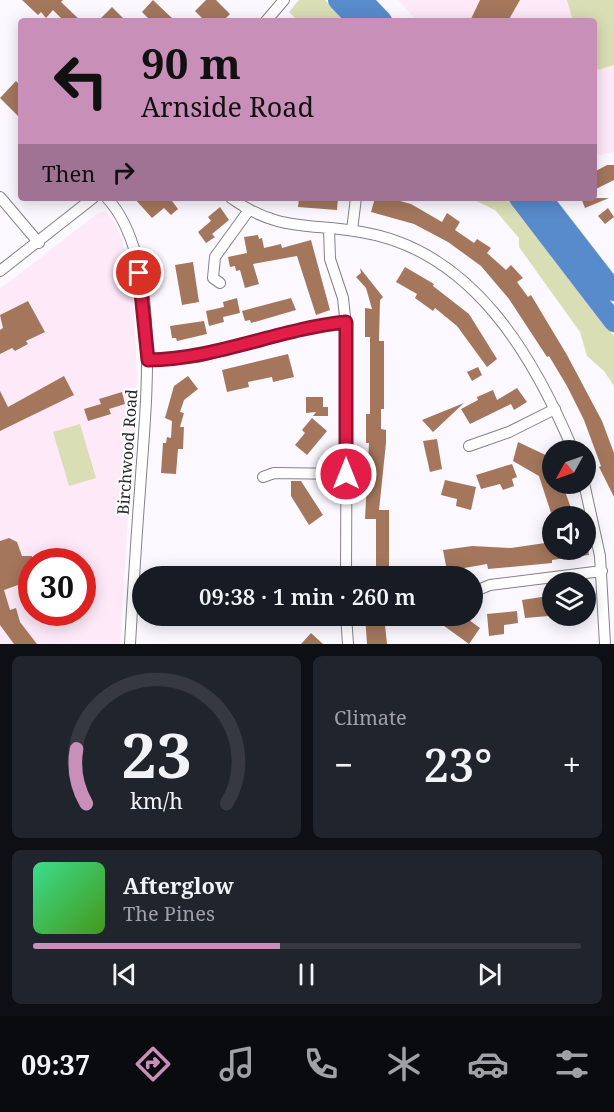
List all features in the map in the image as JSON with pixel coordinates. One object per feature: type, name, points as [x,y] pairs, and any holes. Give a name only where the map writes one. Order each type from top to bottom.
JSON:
[{"type":"highway","points":[[338,0],[355,18]]},
{"type":"highway","points":[[362,0],[379,18]]},
{"type":"highway","points":[[521,201],[614,322]]},
{"type":"highway","points":[[544,201],[614,291]]},
{"type":"street","points":[[269,18],[284,0]]},
{"type":"street","points":[[0,196],[39,243]]},
{"type":"street","points":[[0,271],[39,243],[89,201]]},
{"type":"street","name":"Birchwood Road","points":[[109,201],[125,222],[133,243],[141,288],[148,360],[130,644]]},
{"type":"street","points":[[236,201],[249,210],[282,223],[352,230],[386,237],[449,267],[470,284],[513,339],[555,409],[569,440]]},
{"type":"street","points":[[352,230],[356,201]]},
{"type":"street","points":[[220,283],[213,278],[213,263],[249,210]]},
{"type":"street","points":[[329,229],[330,259],[343,298],[346,322],[346,566]]},
{"type":"street","points":[[148,360],[198,357],[305,329],[346,322]]},
{"type":"street","points":[[469,446],[509,432],[555,409]]},
{"type":"street","points":[[263,477],[274,473],[346,474]]},
{"type":"street","points":[[588,494],[609,596],[605,644]]},
{"type":"street","points":[[483,588],[490,585],[602,571]]},
{"type":"street","points":[[347,626],[348,644]]},
{"type":"shaded area","points":[[398,0],[614,0],[614,152],[597,155],[597,18],[414,18]]},
{"type":"shaded area","points":[[105,211],[117,226],[123,243],[133,295],[137,377],[120,644],[0,644],[0,289],[98,213]]},
{"type":"green space","points":[[299,0],[325,0],[341,18],[295,18],[289,12]]},
{"type":"green space","points":[[567,0],[614,0],[614,65],[597,70],[597,18],[572,18]]},
{"type":"green space","points":[[476,201],[508,201],[614,336],[614,386],[604,371],[587,356],[580,332],[519,247],[519,238],[495,210]]},
{"type":"green space","points":[[80,424],[96,478],[69,486],[53,432]]},
{"type":"building","points":[[22,0],[63,0],[61,2],[78,18],[61,18],[53,10],[46,18],[41,12],[38,15]]},
{"type":"building","points":[[153,0],[172,18],[148,18],[142,12]]},
{"type":"building","points":[[206,0],[216,0],[230,14],[226,18],[202,18],[195,11]]},
{"type":"building","points":[[480,0],[520,0],[510,18],[471,18]]},
{"type":"building","points":[[112,7],[123,18],[101,18]]},
{"type":"building","points":[[16,81],[18,83],[18,116],[0,98]]},
{"type":"building","points":[[607,165],[614,165],[614,180],[597,188],[597,170]]},
{"type":"building","points":[[609,198],[585,208],[582,201]]},
{"type":"building","points":[[137,201],[172,201],[178,209],[171,215],[164,208],[152,218]]},
{"type":"building","points":[[299,201],[338,201],[337,210],[298,207]]},
{"type":"building","points":[[374,201],[400,201],[411,204],[442,222],[447,213],[460,222],[455,230],[474,243],[477,239],[491,248],[487,253],[506,270],[511,265],[523,278],[517,282],[528,297],[531,295],[567,355],[602,421],[614,453],[614,497],[599,467],[601,466],[596,452],[596,440],[591,440],[567,386],[549,356],[547,357],[509,299],[481,266],[448,242],[414,224],[371,212]]},
{"type":"building","points":[[220,207],[229,220],[212,234],[215,237],[206,243],[198,232],[211,221],[208,217]]},
{"type":"building","points":[[608,208],[614,217],[605,224],[598,216]]},
{"type":"building","points":[[258,235],[259,239],[262,238],[264,248],[281,244],[282,248],[311,240],[330,310],[316,315],[297,256],[253,264],[259,284],[245,288],[240,270],[236,271],[235,266],[230,267],[228,257],[247,253],[244,237]]},
{"type":"building","points":[[193,262],[199,302],[182,305],[175,265]]},
{"type":"building","points":[[405,267],[434,284],[433,286],[469,314],[497,359],[487,367],[457,326],[435,308],[433,311],[415,298],[417,294],[396,282]]},
{"type":"building","points":[[360,268],[383,297],[380,300],[379,341],[384,341],[384,409],[381,409],[381,429],[386,430],[386,443],[379,510],[389,510],[389,566],[376,566],[376,519],[365,519],[369,443],[366,443],[366,414],[370,414],[370,337],[365,337],[365,308],[372,309],[366,288],[356,277],[361,273]]},
{"type":"building","points":[[237,298],[240,313],[223,317],[224,322],[209,326],[206,311],[224,307],[223,302]]},
{"type":"building","points":[[291,298],[296,310],[251,323],[250,320],[245,321],[242,311]]},
{"type":"building","points":[[28,301],[45,332],[26,341],[28,344],[15,351],[12,348],[0,354],[0,330],[3,328],[0,315]]},
{"type":"building","points":[[204,321],[207,334],[177,341],[176,338],[172,338],[170,326]]},
{"type":"building","points":[[288,354],[294,377],[273,382],[272,377],[248,382],[249,387],[227,392],[222,370]]},
{"type":"building","points":[[478,367],[482,375],[472,381],[467,372]]},
{"type":"building","points":[[64,376],[74,395],[0,431],[0,391],[8,407]]},
{"type":"building","points":[[188,376],[198,389],[184,400],[180,412],[184,413],[180,427],[184,427],[183,449],[178,449],[176,474],[161,473],[163,443],[166,443],[167,437],[171,438],[172,421],[165,418],[174,386]]},
{"type":"building","points":[[517,388],[527,402],[514,410],[511,404],[470,424],[461,409],[478,400],[477,397],[493,390],[497,400]]},
{"type":"building","points":[[122,392],[125,404],[109,409],[111,414],[88,421],[84,409],[101,404],[99,399]]},
{"type":"building","points":[[306,397],[323,397],[323,407],[328,407],[328,416],[313,416],[316,412],[306,413]]},
{"type":"building","points":[[464,403],[433,432],[422,420]]},
{"type":"building","points":[[312,418],[327,431],[307,455],[295,445],[305,433],[302,430]]},
{"type":"building","points":[[437,439],[442,469],[430,472],[423,441]]},
{"type":"building","points":[[518,442],[542,453],[542,485],[539,476],[513,461]]},
{"type":"building","points":[[512,464],[517,477],[512,479],[514,486],[503,490],[500,484],[481,489],[476,475]]},
{"type":"building","points":[[445,480],[476,487],[471,510],[456,506],[457,499],[441,495]]},
{"type":"building","points":[[291,481],[301,481],[323,515],[309,525],[291,496]]},
{"type":"building","points":[[545,494],[566,494],[570,506],[549,506]]},
{"type":"building","points":[[9,538],[17,542],[19,548],[18,585],[4,590],[10,610],[16,608],[18,626],[23,626],[37,644],[14,644],[0,625],[0,541]]},
{"type":"building","points":[[542,543],[542,560],[552,560],[552,563],[488,569],[487,564],[446,566],[443,550],[472,546],[511,548]]},
{"type":"building","points":[[542,597],[542,617],[525,618],[522,600]]},
{"type":"building","points":[[517,611],[518,623],[504,625],[504,634],[489,636],[487,614]]},
{"type":"building","points":[[366,626],[385,626],[387,644],[367,644]]},
{"type":"building","points":[[444,626],[477,626],[480,628],[469,644]]},
{"type":"building","points":[[311,633],[323,644],[301,644]]},
{"type":"route","points":[[139,273],[148,360],[198,357],[305,329],[346,322],[346,474]]}]
